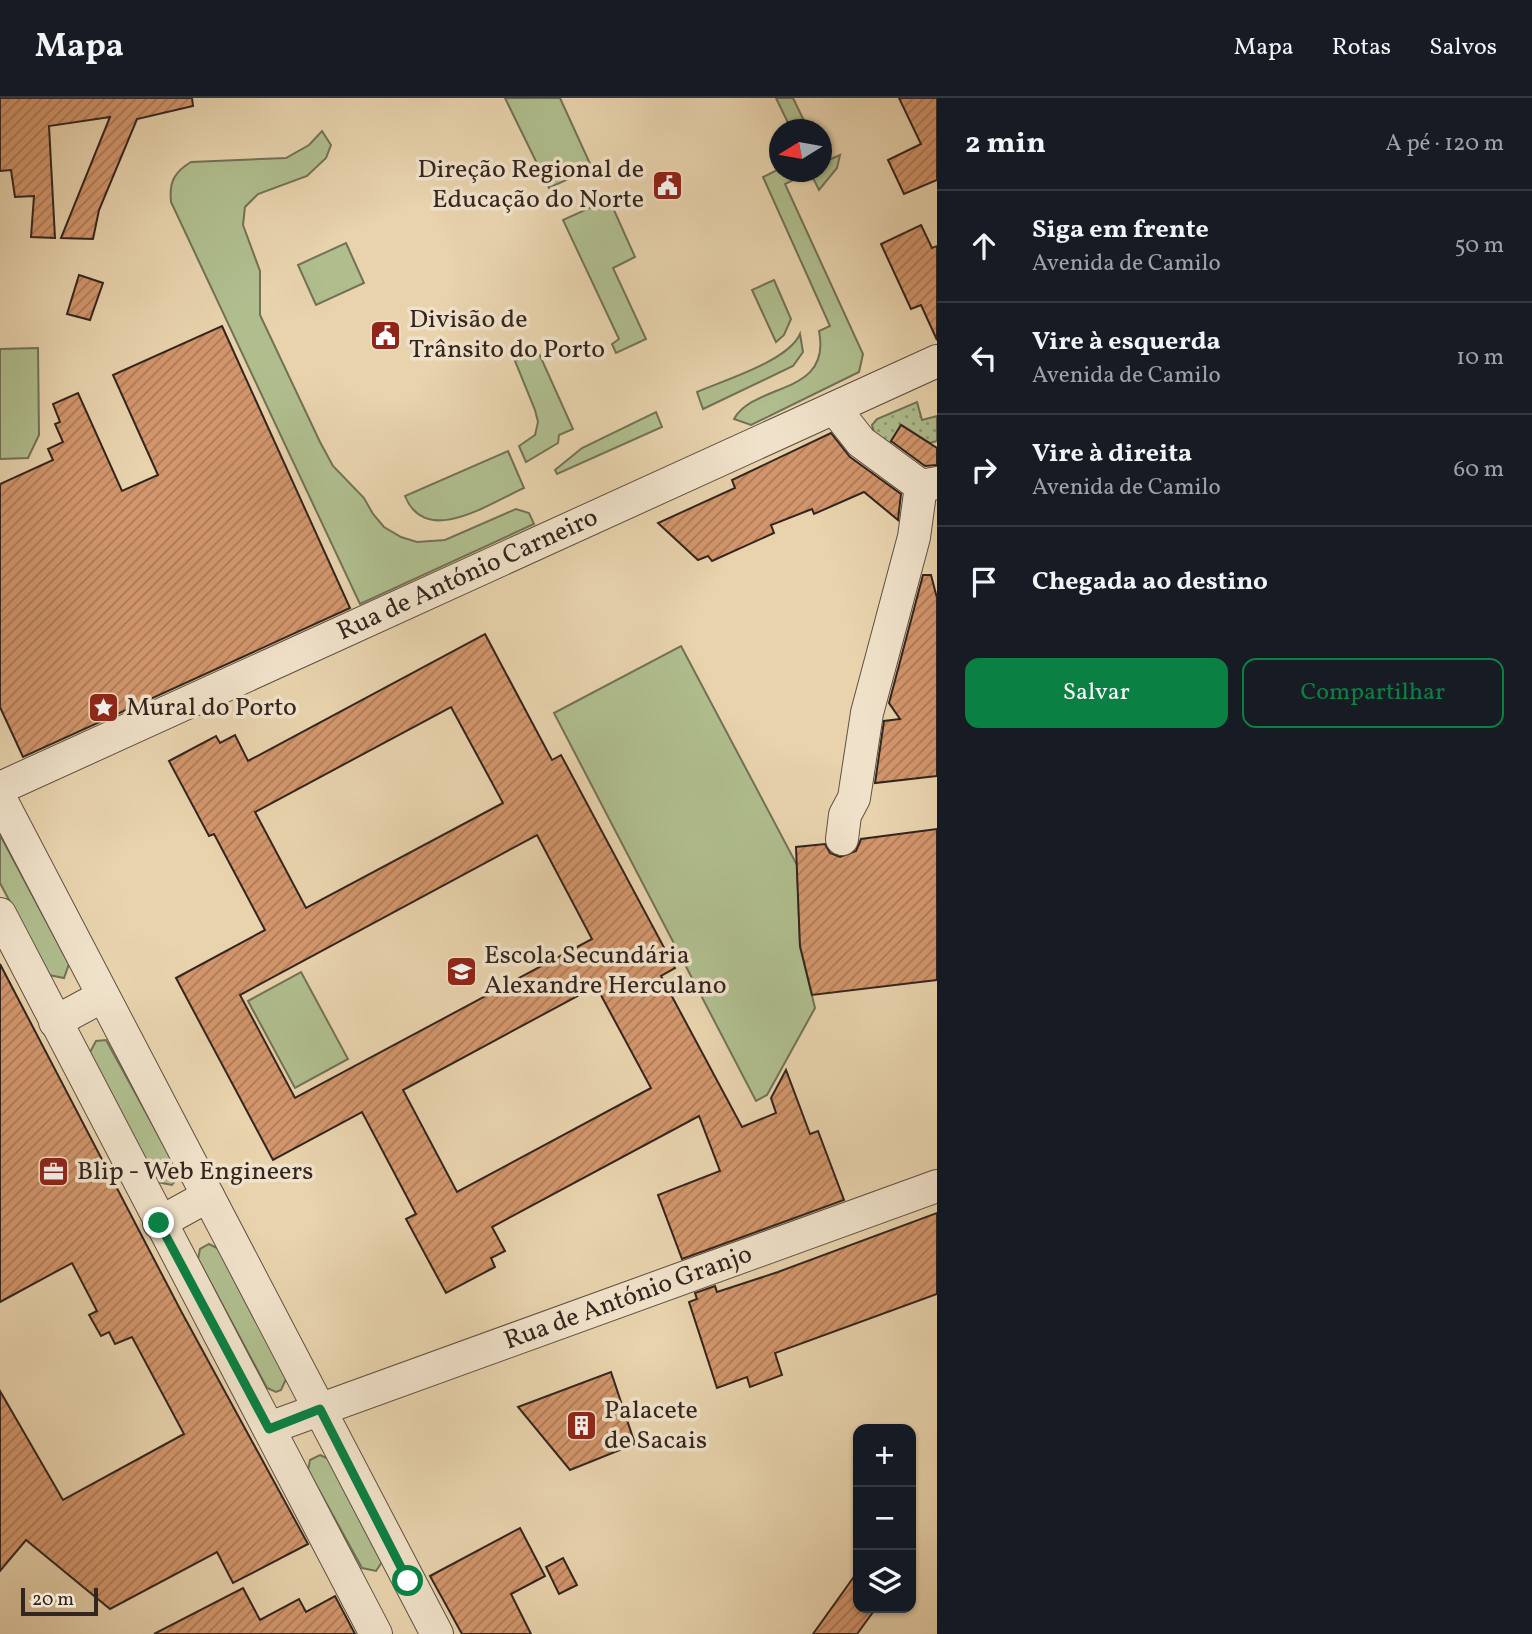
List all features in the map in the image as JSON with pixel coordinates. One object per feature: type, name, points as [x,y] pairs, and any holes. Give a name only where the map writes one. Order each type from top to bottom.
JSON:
[{"type":"street","name":"Rua de António Carneiro","points":[[0,788],[937,361]]},
{"type":"street","points":[[835,409],[861,442],[929,484],[867,713],[854,798],[845,815],[842,839]]},
{"type":"street","points":[[0,797],[437,1634]]},
{"type":"street","points":[[0,914],[369,1621],[408,1581]]},
{"type":"street","points":[[55,1022],[103,996]]},
{"type":"street","name":"Rua de António Granjo","points":[[269,1429],[937,1186]]},
{"type":"street","points":[[159,1223],[208,1196]]},
{"type":"green space","points":[[505,98],[560,98],[592,168],[549,188]]},
{"type":"green space","points":[[776,98],[793,98],[803,119],[786,119]]},
{"type":"green space","points":[[322,131],[331,145],[326,158],[307,176],[258,194],[245,207],[243,225],[260,271],[260,315],[320,442],[333,466],[364,498],[384,527],[401,537],[417,542],[445,540],[516,509],[529,513],[534,524],[360,604],[171,202],[174,178],[191,162],[286,158],[309,145]]},
{"type":"green space","points":[[840,155],[837,168],[832,174],[832,158]]},
{"type":"green space","points":[[769,174],[769,182],[789,182],[785,184],[863,354],[859,372],[751,425],[734,419],[744,407],[803,378],[814,367],[820,352],[819,331],[830,326],[763,177]]},
{"type":"green space","points":[[815,182],[826,182],[819,190]]},
{"type":"green space","points":[[609,199],[635,257],[613,268],[646,339],[616,353],[612,344],[619,339],[563,220]]},
{"type":"green space","points":[[346,243],[364,283],[316,305],[298,265]]},
{"type":"green space","points":[[774,280],[791,319],[784,335],[776,342],[752,290]]},
{"type":"green space","points":[[800,334],[803,352],[793,366],[703,409],[697,392],[770,361],[793,344]]},
{"type":"green space","points":[[38,348],[39,435],[28,458],[0,459],[0,349]]},
{"type":"green space","points":[[537,349],[573,429],[559,435],[558,443],[526,462],[519,446],[535,435],[538,422],[515,361]]},
{"type":"green space","points":[[917,402],[922,420],[937,416],[937,441],[930,443],[902,425],[888,446],[875,437],[872,425],[877,419]]},
{"type":"green space","points":[[656,412],[662,427],[557,474],[555,470],[582,448]]},
{"type":"green space","points":[[508,451],[524,488],[477,511],[443,520],[428,519],[415,511],[405,496]]},
{"type":"green space","points":[[681,646],[797,865],[800,946],[815,1008],[767,1095],[756,1101],[554,713]]},
{"type":"green space","points":[[0,835],[69,964],[64,978],[49,975],[0,883]]},
{"type":"green space","points":[[301,972],[348,1059],[295,1088],[248,1001]]},
{"type":"green space","points":[[106,1040],[178,1171],[178,1177],[172,1185],[157,1182],[89,1054],[96,1041]]},
{"type":"green space","points":[[209,1244],[219,1249],[287,1377],[281,1390],[276,1392],[267,1388],[198,1259],[200,1249]]},
{"type":"green space","points":[[320,1455],[329,1459],[382,1562],[376,1571],[362,1568],[308,1470],[310,1460]]},
{"type":"building","points":[[0,98],[192,98],[193,106],[137,119],[99,210],[93,239],[61,238],[110,117],[49,126],[55,238],[31,237],[34,196],[15,197],[11,170],[0,171]]},
{"type":"building","points":[[899,98],[937,98],[937,180],[904,194],[888,160],[921,144]]},
{"type":"building","points":[[921,225],[932,248],[937,246],[937,340],[921,305],[911,309],[881,244]]},
{"type":"building","points":[[79,275],[103,283],[90,320],[67,314]]},
{"type":"building","points":[[222,326],[350,608],[23,757],[0,707],[0,484],[53,460],[48,449],[63,442],[55,424],[60,422],[53,404],[78,393],[122,491],[158,475],[113,375]]},
{"type":"building","points":[[901,425],[937,448],[937,465],[925,466],[891,441]]},
{"type":"building","points":[[831,433],[850,457],[901,494],[898,520],[864,492],[814,514],[812,509],[771,525],[774,533],[712,561],[708,556],[698,560],[658,523],[735,488],[732,480]]},
{"type":"building","points":[[923,575],[931,575],[937,598],[937,776],[875,783],[884,721],[900,719],[889,703]]},
{"type":"building","points":[[485,634],[552,760],[561,755],[675,968],[661,976],[742,1127],[776,1113],[771,1098],[786,1070],[810,1134],[818,1131],[844,1200],[682,1259],[658,1195],[720,1171],[699,1116],[492,1227],[505,1251],[491,1258],[495,1267],[446,1293],[406,1219],[416,1214],[362,1112],[273,1160],[176,978],[265,930],[214,834],[209,836],[169,761],[216,736],[220,743],[235,735],[248,761]],"holes":[[[451,707],[503,803],[306,908],[255,812]],[[537,835],[592,939],[295,1098],[240,995]],[[596,986],[651,1088],[457,1192],[403,1090]]]},
{"type":"building","points":[[937,829],[937,980],[812,995],[800,946],[796,847],[825,844],[830,853],[840,857],[856,851],[861,839]]},
{"type":"building","points":[[0,964],[181,1311],[308,1544],[233,1583],[217,1552],[110,1609],[26,1540],[0,1571],[0,1391],[63,1500],[184,1434],[132,1337],[115,1344],[109,1332],[101,1336],[89,1315],[97,1311],[72,1263],[0,1302]]},
{"type":"building","points":[[937,1213],[937,1294],[775,1353],[782,1375],[750,1387],[747,1377],[717,1388],[689,1302],[697,1299],[695,1293],[715,1286],[717,1292],[778,1272]]},
{"type":"building","name":"Palacete de Sacais","points":[[611,1372],[635,1444],[570,1470],[518,1407]]},
{"type":"building","points":[[520,1528],[545,1576],[511,1594],[531,1634],[462,1634],[430,1576]]},
{"type":"building","points":[[563,1558],[577,1585],[559,1594],[546,1567]]},
{"type":"building","points":[[853,1578],[853,1613],[872,1613],[857,1634],[813,1634]]},
{"type":"building","points":[[243,1588],[260,1620],[299,1599],[306,1612],[335,1596],[355,1634],[154,1634]]},
{"type":"place","name":"Direção Regional de Educação do Norte","points":[[667,185]]},
{"type":"place","name":"Divisão de Trânsito do Porto","points":[[386,335]]},
{"type":"place","name":"Mural do Porto","points":[[103,708]]},
{"type":"place","name":"Escola Secundária Alexandre Herculano","points":[[461,971]]},
{"type":"place","name":"Blip - Web Engineers","points":[[54,1172]]},
{"type":"place","name":"Palacete de Sacais","points":[[581,1426]]},
{"type":"route","points":[[159,1223],[269,1429],[320,1409],[408,1581]]}]
